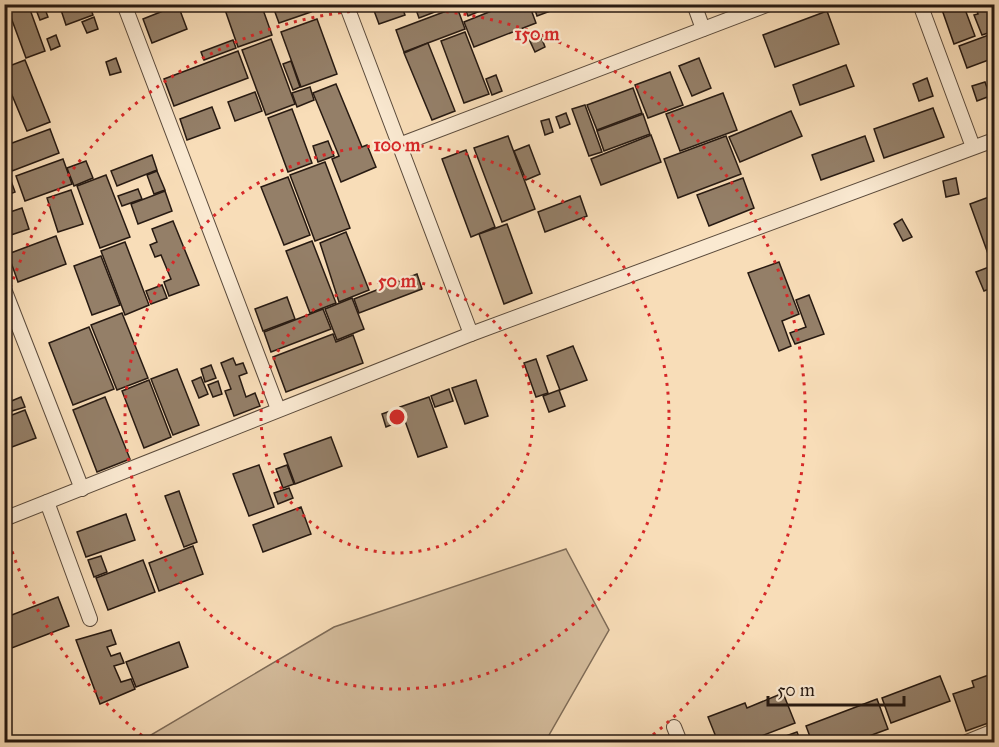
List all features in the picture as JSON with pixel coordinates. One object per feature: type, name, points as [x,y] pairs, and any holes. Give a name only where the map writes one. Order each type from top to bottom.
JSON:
[{"type":"street","points":[[123,4],[278,409]]},
{"type":"street","points":[[346,4],[471,334]]},
{"type":"street","points":[[694,4],[703,29]]},
{"type":"street","points":[[399,145],[769,4]]},
{"type":"street","points":[[920,4],[973,147]]},
{"type":"street","points":[[4,519],[471,334],[994,140]]},
{"type":"street","points":[[4,289],[8,308],[82,489]]},
{"type":"street","points":[[47,502],[90,619]]},
{"type":"street","points":[[674,727],[680,742]]},
{"type":"street","points":[[967,742],[994,731]]},
{"type":"shaded area","points":[[566,549],[609,630],[545,742],[139,742],[334,627]]},
{"type":"building","points":[[6,4],[28,4],[45,51],[26,58]]},
{"type":"building","points":[[43,4],[48,17],[40,20],[35,7]]},
{"type":"building","points":[[59,4],[89,4],[93,15],[66,25]]},
{"type":"building","points":[[223,4],[261,4],[272,35],[238,47]]},
{"type":"building","points":[[272,4],[308,4],[311,12],[279,23]]},
{"type":"building","points":[[384,4],[401,4],[405,15],[379,24],[373,8]]},
{"type":"building","points":[[414,4],[448,4],[448,7],[419,18]]},
{"type":"building","points":[[463,4],[497,4],[468,16]]},
{"type":"building","points":[[509,4],[529,4],[536,23],[474,47],[464,22]]},
{"type":"building","points":[[533,4],[569,4],[537,16]]},
{"type":"building","points":[[940,4],[963,4],[975,36],[954,44]]},
{"type":"building","points":[[975,4],[994,4],[994,31],[982,35],[974,15],[978,14]]},
{"type":"building","points":[[178,5],[187,29],[152,43],[143,19]]},
{"type":"building","points":[[457,7],[465,29],[404,52],[396,30]]},
{"type":"building","points":[[827,11],[839,44],[775,67],[763,35]]},
{"type":"building","points":[[94,17],[98,29],[87,33],[82,22]]},
{"type":"building","points":[[317,19],[337,74],[301,87],[281,32]]},
{"type":"building","points":[[465,32],[489,94],[464,103],[441,41]]},
{"type":"building","points":[[994,33],[994,58],[967,68],[959,46]]},
{"type":"building","points":[[540,34],[545,47],[535,52],[529,39]]},
{"type":"building","points":[[56,35],[60,46],[51,50],[47,39]]},
{"type":"building","points":[[271,39],[295,104],[266,115],[242,50]]},
{"type":"building","points":[[233,40],[236,48],[204,60],[201,52]]},
{"type":"building","points":[[428,43],[455,111],[432,120],[404,53]]},
{"type":"building","points":[[238,51],[248,78],[174,106],[164,79]]},
{"type":"building","points":[[116,58],[121,72],[110,75],[106,62]]},
{"type":"building","points":[[699,58],[711,88],[692,96],[679,66]]},
{"type":"building","points":[[25,60],[50,122],[27,131],[4,76],[4,68]]},
{"type":"building","points":[[291,61],[300,87],[293,90],[283,64]]},
{"type":"building","points":[[846,65],[854,86],[800,105],[793,85]]},
{"type":"building","points":[[670,72],[683,105],[648,118],[635,85]]},
{"type":"building","points":[[496,75],[502,91],[492,95],[486,79]]},
{"type":"building","points":[[927,78],[933,96],[919,101],[913,84]]},
{"type":"building","points":[[985,82],[990,96],[977,101],[972,86]]},
{"type":"building","points":[[336,84],[362,147],[367,145],[376,167],[341,182],[332,159],[339,156],[313,93]]},
{"type":"building","points":[[310,87],[314,100],[297,107],[292,93]]},
{"type":"building","points":[[633,88],[642,113],[597,130],[587,105]]},
{"type":"building","points":[[255,92],[262,111],[235,121],[228,102]]},
{"type":"building","points":[[723,93],[737,130],[680,151],[666,114]]},
{"type":"building","points":[[585,105],[602,152],[589,156],[572,109]]},
{"type":"building","points":[[212,107],[220,128],[187,140],[180,119]]},
{"type":"building","points":[[933,108],[944,137],[884,158],[874,129]]},
{"type":"building","points":[[292,109],[312,163],[288,172],[268,118]]},
{"type":"building","points":[[791,111],[802,136],[740,162],[729,137]]},
{"type":"building","points":[[566,113],[570,124],[560,128],[556,117]]},
{"type":"building","points":[[643,114],[650,134],[604,151],[597,131]]},
{"type":"building","points":[[549,119],[553,132],[545,135],[541,121]]},
{"type":"building","points":[[50,129],[59,153],[12,171],[4,146]]},
{"type":"building","points":[[651,135],[661,162],[601,185],[591,159]]},
{"type":"building","points":[[508,136],[535,209],[502,222],[474,148]]},
{"type":"building","points":[[726,136],[741,174],[678,198],[664,159]]},
{"type":"building","points":[[865,136],[874,161],[821,180],[812,155]]},
{"type":"building","points":[[328,141],[334,156],[318,162],[313,146]]},
{"type":"building","points":[[529,145],[540,174],[526,180],[514,151]]},
{"type":"building","points":[[466,150],[495,227],[471,237],[442,159]]},
{"type":"building","points":[[152,155],[157,170],[117,186],[111,171]]},
{"type":"building","points":[[63,159],[72,184],[25,201],[16,176]]},
{"type":"building","points":[[86,161],[93,178],[74,186],[67,168]]},
{"type":"building","points":[[325,162],[350,228],[315,241],[290,175]]},
{"type":"building","points":[[157,171],[165,190],[154,194],[147,175]]},
{"type":"building","points":[[106,175],[130,237],[100,248],[77,186]]},
{"type":"building","points":[[288,177],[310,235],[284,245],[261,187]]},
{"type":"building","points":[[10,178],[15,192],[4,196],[4,180]]},
{"type":"building","points":[[743,178],[754,208],[709,226],[697,195]]},
{"type":"building","points":[[956,178],[959,194],[946,197],[943,181]]},
{"type":"building","points":[[138,189],[142,199],[122,206],[118,196]]},
{"type":"building","points":[[71,190],[83,224],[58,232],[47,198]]},
{"type":"building","points":[[165,191],[172,211],[138,224],[131,204]]},
{"type":"building","points":[[580,196],[587,216],[545,232],[538,212]]},
{"type":"building","points":[[989,197],[994,212],[994,260],[991,262],[970,204]]},
{"type":"building","points":[[22,208],[29,229],[8,236],[4,214]]},
{"type":"building","points":[[902,219],[912,237],[903,241],[894,224]]},
{"type":"building","points":[[173,221],[199,285],[169,296],[164,282],[171,279],[161,255],[155,257],[150,245],[157,242],[152,229]]},
{"type":"building","points":[[507,224],[532,293],[504,304],[479,234]]},
{"type":"building","points":[[346,232],[369,290],[339,302],[320,243]]},
{"type":"building","points":[[56,236],[66,264],[18,282],[8,254]]},
{"type":"building","points":[[312,241],[336,303],[310,313],[286,251]]},
{"type":"building","points":[[125,242],[149,305],[125,315],[101,251]]},
{"type":"building","points":[[101,256],[120,305],[92,315],[74,266]]},
{"type":"building","points":[[779,262],[799,314],[782,321],[791,346],[779,351],[748,273]]},
{"type":"building","points":[[994,265],[994,287],[984,291],[976,272]]},
{"type":"building","points":[[417,274],[422,289],[359,313],[354,299]]},
{"type":"building","points":[[162,285],[167,298],[151,304],[146,291]]},
{"type":"building","points":[[809,295],[824,334],[795,344],[790,333],[806,327],[796,300]]},
{"type":"building","points":[[287,297],[295,319],[263,331],[255,309]]},
{"type":"building","points":[[352,298],[364,329],[337,340],[325,309]]},
{"type":"building","points":[[323,309],[331,329],[271,352],[264,332]]},
{"type":"building","points":[[122,313],[148,378],[117,390],[91,325]]},
{"type":"building","points":[[89,327],[114,389],[73,405],[49,343]]},
{"type":"building","points":[[333,334],[336,342],[353,335],[363,363],[286,392],[273,357]]},
{"type":"building","points":[[573,346],[587,380],[560,390],[547,356]]},
{"type":"building","points":[[233,358],[236,365],[243,363],[247,373],[239,376],[246,397],[255,393],[260,406],[234,416],[225,391],[231,389],[221,363]]},
{"type":"building","points":[[536,359],[548,393],[536,397],[524,363]]},
{"type":"building","points":[[211,365],[216,378],[205,382],[201,369]]},
{"type":"building","points":[[177,369],[199,425],[173,435],[151,379]]},
{"type":"building","points":[[201,377],[208,394],[199,398],[192,381]]},
{"type":"building","points":[[149,380],[171,437],[144,448],[122,391]]},
{"type":"building","points":[[476,380],[488,416],[465,424],[452,388]]},
{"type":"building","points":[[218,381],[222,394],[213,397],[208,385]]},
{"type":"building","points":[[449,389],[453,401],[435,407],[431,396]]},
{"type":"building","points":[[559,390],[565,406],[549,412],[543,396]]},
{"type":"building","points":[[21,397],[25,407],[12,411],[9,402]]},
{"type":"building","points":[[105,397],[130,459],[97,472],[73,410]]},
{"type":"building","points":[[429,397],[447,447],[418,457],[400,407]]},
{"type":"building","points":[[399,408],[403,420],[386,427],[382,414]]},
{"type":"building","points":[[25,410],[36,438],[4,450],[4,418]]},
{"type":"building","points":[[331,437],[342,466],[295,484],[284,454]]},
{"type":"building","points":[[259,465],[274,507],[249,516],[233,474]]},
{"type":"building","points":[[287,465],[294,484],[283,488],[276,469]]},
{"type":"building","points":[[289,488],[293,498],[278,504],[274,493]]},
{"type":"building","points":[[179,491],[197,542],[184,547],[165,496]]},
{"type":"building","points":[[301,507],[311,534],[263,552],[253,525]]},
{"type":"building","points":[[126,514],[135,540],[86,557],[77,532]]},
{"type":"building","points":[[193,546],[203,574],[159,591],[149,563]]},
{"type":"building","points":[[101,556],[107,572],[94,577],[88,560]]},
{"type":"building","points":[[143,560],[155,592],[108,610],[96,578]]},
{"type":"building","points":[[58,597],[69,626],[4,651],[4,618]]},
{"type":"building","points":[[111,630],[116,644],[107,647],[111,656],[120,653],[124,663],[114,666],[121,682],[131,679],[135,689],[100,704],[76,640]]},
{"type":"building","points":[[179,642],[188,667],[136,687],[126,662]]},
{"type":"building","points":[[994,673],[994,721],[966,731],[953,694],[974,687],[972,681]]},
{"type":"building","points":[[940,676],[950,701],[891,723],[882,698]]},
{"type":"building","points":[[783,693],[795,723],[746,742],[718,742],[708,717],[745,703],[747,708]]},
{"type":"building","points":[[877,699],[888,729],[853,742],[812,742],[806,726]]},
{"type":"building","points":[[797,732],[801,742],[769,742]]}]
